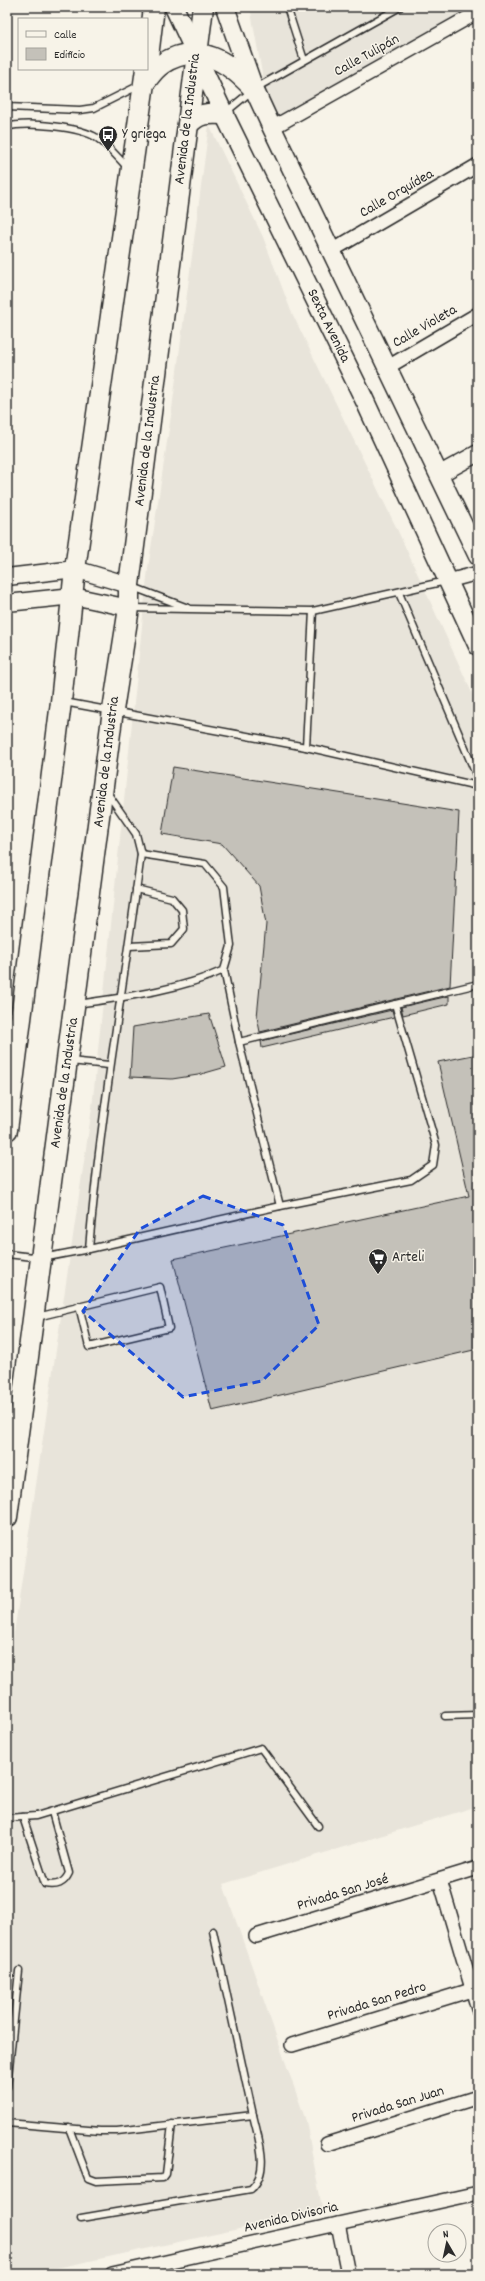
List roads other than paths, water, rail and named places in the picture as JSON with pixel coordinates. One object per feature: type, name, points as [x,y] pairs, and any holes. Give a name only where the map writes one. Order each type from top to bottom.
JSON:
[{"type":"main road","points":[[148,56],[154,7]]},
{"type":"main road","name":"Sexta Avenida","points":[[174,7],[224,114],[364,399],[478,646]]},
{"type":"main road","name":"Avenida de la Industria","points":[[7,1517],[76,1004],[113,710],[128,608],[129,585],[203,7]]},
{"type":"main road","points":[[225,7],[254,89],[440,474],[478,556]]},
{"type":"main road","points":[[7,1130],[74,596],[75,569],[146,72],[179,56],[197,54],[222,60],[238,72],[254,89]]},
{"type":"main road","points":[[188,125],[194,118],[203,114],[224,114]]},
{"type":"street","name":"Calle Tulipán","points":[[272,128],[478,12]]},
{"type":"street","name":"Calle Orquídea","points":[[331,250],[478,166]]},
{"type":"street","name":"Calle Violeta","points":[[388,367],[478,314]]},
{"type":"street","points":[[440,474],[478,453]]},
{"type":"street","points":[[7,577],[75,569],[129,585]]},
{"type":"street","points":[[448,581],[478,573]]},
{"type":"street","points":[[7,603],[74,596],[128,608]]},
{"type":"street","name":"Privada San José","points":[[256,1936],[478,1868]]},
{"type":"street","points":[[440,1880],[475,1989],[478,2009]]},
{"type":"street","name":"Privada San Pedro","points":[[292,2045],[475,1989]]},
{"type":"street","name":"Privada San Juan","points":[[327,2144],[478,2097]]},
{"type":"street","name":"Avenida Divisoria","points":[[112,2274],[478,2193]]},
{"type":"street","points":[[338,2224],[348,2274]]},
{"type":"lane","points":[[287,7],[304,60]]},
{"type":"lane","points":[[224,114],[254,89],[400,7]]},
{"type":"lane","points":[[7,107],[80,110],[94,108],[146,72]]},
{"type":"lane","points":[[7,128],[22,124],[81,131],[97,138],[132,172]]},
{"type":"lane","points":[[128,608],[313,611],[448,581]]},
{"type":"lane","points":[[129,585],[193,610]]},
{"type":"lane","points":[[399,593],[478,779]]},
{"type":"lane","points":[[306,748],[313,611]]},
{"type":"lane","points":[[61,702],[113,710],[306,748],[478,786]]},
{"type":"lane","points":[[89,1249],[109,1065],[122,997],[141,854],[136,834],[103,788]]},
{"type":"lane","points":[[141,854],[205,864],[224,887],[231,946],[224,970],[239,1042],[280,1206]]},
{"type":"lane","points":[[129,946],[171,944],[184,929],[182,910],[172,898],[136,889]]},
{"type":"lane","points":[[76,1004],[122,997],[207,978],[224,970]]},
{"type":"lane","points":[[239,1042],[478,984]]},
{"type":"lane","points":[[7,1254],[42,1258],[89,1249],[280,1206],[411,1180],[433,1165],[436,1145],[396,1004]]},
{"type":"lane","points":[[68,1061],[109,1065]]},
{"type":"lane","points":[[34,1317],[79,1306],[160,1287],[169,1328],[89,1347],[79,1306]]},
{"type":"lane","points":[[445,1716],[478,1714]]},
{"type":"lane","points":[[7,1818],[23,1818],[52,1812],[260,1748],[318,1826]]},
{"type":"lane","points":[[23,1818],[45,1884],[56,1886],[66,1880],[69,1873],[52,1812]]},
{"type":"lane","points":[[82,2218],[251,2189],[258,2183],[263,2167],[213,1931]]},
{"type":"lane","points":[[7,2087],[19,1971]]},
{"type":"lane","points":[[7,2123],[117,2131],[253,2115]]},
{"type":"lane","points":[[69,2128],[88,2178],[96,2181],[163,2178],[166,2174],[172,2124]]},
{"type":"place","name":"Y griega","points":[[108,152]]},
{"type":"place","name":"Arteli","points":[[378,1275]]}]
